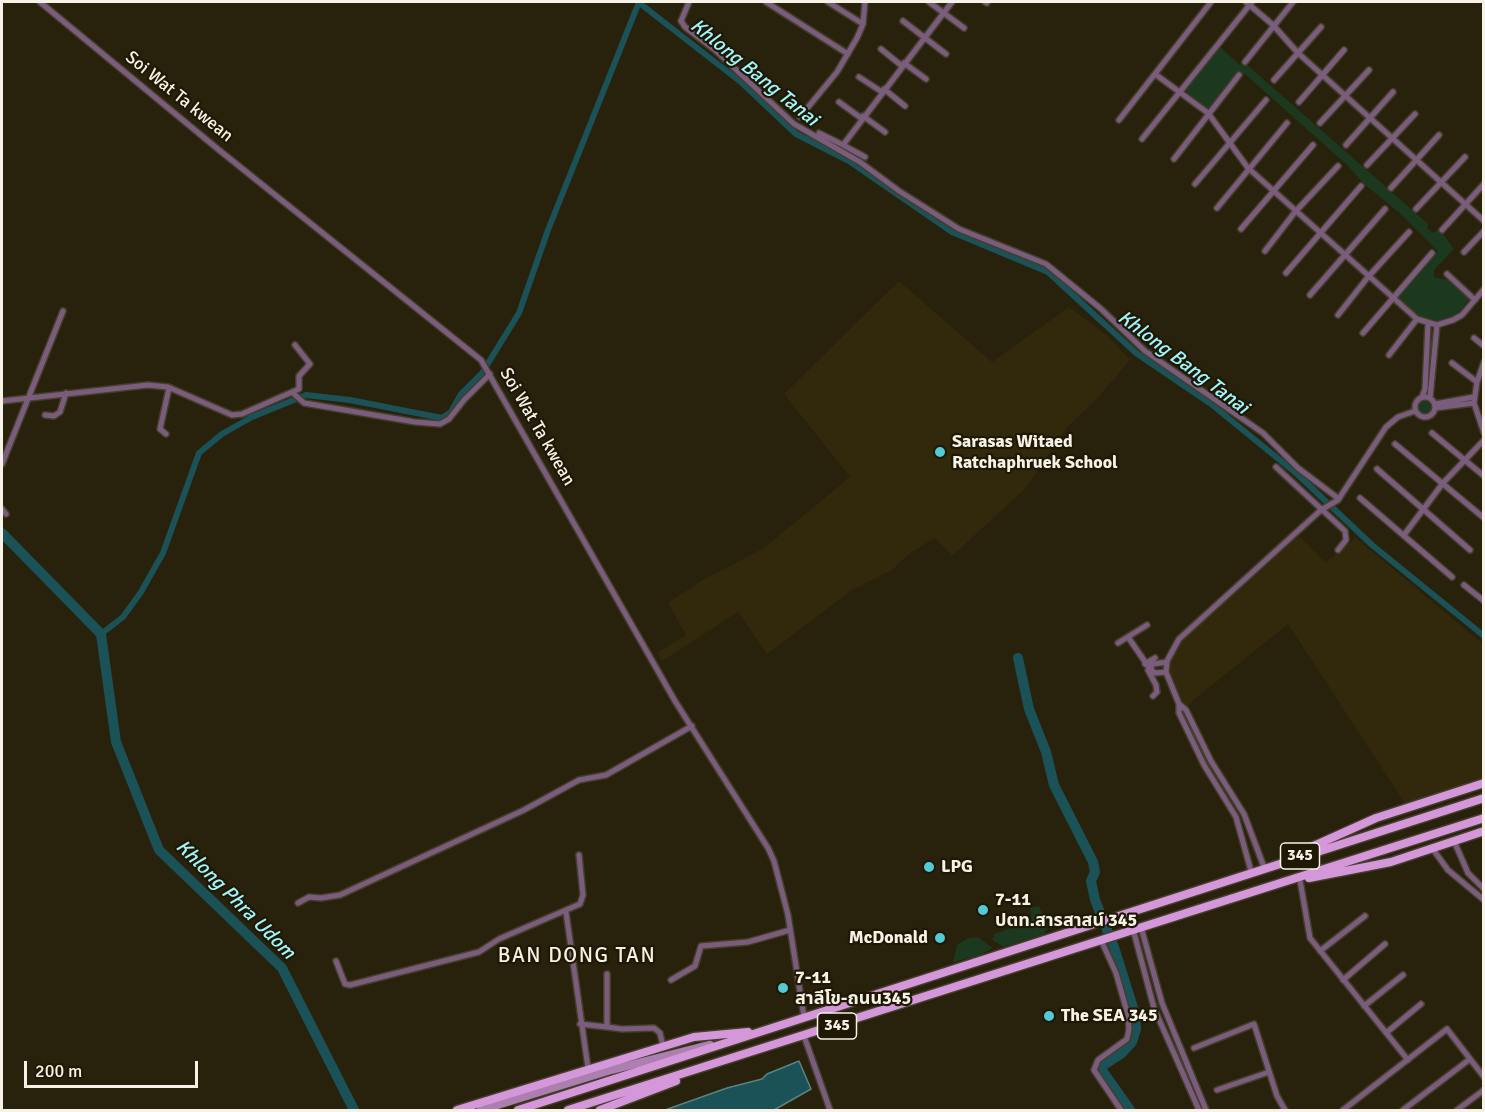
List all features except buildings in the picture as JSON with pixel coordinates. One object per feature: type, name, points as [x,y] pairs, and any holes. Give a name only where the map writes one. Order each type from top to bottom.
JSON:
[{"type":"main road","points":[[1273,864],[1376,818],[1484,783]]},
{"type":"main road","name":"345","points":[[518,1110],[1251,871],[1484,798]]},
{"type":"main road","points":[[1395,812],[1383,822],[1386,825],[1399,825]]},
{"type":"main road","name":"345","points":[[568,1110],[1484,818]]},
{"type":"main road","points":[[1268,886],[1397,860],[1484,831]]},
{"type":"main road","points":[[1394,847],[1389,856],[1397,860]]},
{"type":"main road","points":[[457,1110],[663,1046],[714,1034],[757,1032]]},
{"type":"main road","name":"345","points":[[481,1110],[666,1054],[725,1043]]},
{"type":"main road","points":[[600,1110],[720,1062]]},
{"type":"street","name":"Soi Wat Ta kwean","points":[[40,2],[51,4],[219,150],[481,360],[692,726],[768,848],[777,873],[790,930],[804,1017]]},
{"type":"street","points":[[689,2],[681,21],[685,27],[715,50],[794,124],[860,162],[899,191],[966,232],[1046,264],[1100,308],[1145,351],[1263,433],[1298,468],[1337,501]]},
{"type":"street","points":[[766,2],[848,54]]},
{"type":"street","points":[[828,2],[863,24]]},
{"type":"street","points":[[800,117],[837,72],[848,54],[863,24],[865,2]]},
{"type":"street","points":[[929,2],[964,28]]},
{"type":"street","points":[[843,145],[862,117],[952,2]]},
{"type":"street","points":[[1119,120],[1211,2]]},
{"type":"street","points":[[1142,139],[1181,92],[1249,2],[1298,53],[1484,221]]},
{"type":"street","points":[[1245,62],[1293,2]]},
{"type":"street","points":[[903,21],[946,54]]},
{"type":"street","points":[[1274,80],[1321,27]]},
{"type":"street","points":[[881,49],[926,80]]},
{"type":"street","points":[[1299,102],[1344,50]]},
{"type":"street","points":[[1320,123],[1369,70]]},
{"type":"street","points":[[1155,74],[1208,113],[1248,168],[1417,319],[1437,325],[1462,315],[1484,289]]},
{"type":"street","points":[[1174,159],[1239,75]]},
{"type":"street","points":[[859,77],[905,106]]},
{"type":"street","points":[[1346,145],[1393,92]]},
{"type":"street","points":[[1195,184],[1228,142],[1266,100]]},
{"type":"street","points":[[840,102],[885,132]]},
{"type":"street","points":[[1367,165],[1415,114]]},
{"type":"street","points":[[1217,208],[1287,123]]},
{"type":"street","points":[[819,133],[865,157]]},
{"type":"street","points":[[1391,188],[1439,135]]},
{"type":"street","points":[[1241,229],[1272,190],[1313,145]]},
{"type":"street","points":[[1416,209],[1465,157]]},
{"type":"street","points":[[1265,251],[1295,212],[1338,166]]},
{"type":"street","points":[[1442,230],[1484,184]]},
{"type":"street","points":[[1286,273],[1361,186]]},
{"type":"street","points":[[1310,295],[1385,209]]},
{"type":"street","points":[[1464,252],[1484,231]]},
{"type":"street","points":[[1338,315],[1368,277],[1409,232]]},
{"type":"street","points":[[1363,333],[1431,253]]},
{"type":"street","points":[[1447,274],[1475,300]]},
{"type":"street","points":[[2,464],[63,310]]},
{"type":"street","points":[[1389,355],[1417,319]]},
{"type":"street","points":[[1428,324],[1426,375],[1422,397],[1416,403],[1415,411],[1420,417],[1428,417],[1435,406],[1474,400]]},
{"type":"street","points":[[1435,406],[1430,398],[1437,325]]},
{"type":"street","points":[[1474,338],[1484,346]]},
{"type":"street","points":[[2,401],[28,396],[148,385],[170,388],[238,415],[293,394],[300,387],[300,374],[310,364],[295,345]]},
{"type":"street","points":[[1484,362],[1474,400],[1484,433]]},
{"type":"street","points":[[1452,363],[1477,382]]},
{"type":"street","points":[[293,394],[301,402],[415,422],[440,424],[449,419],[489,373]]},
{"type":"street","points":[[1426,375],[1433,375]]},
{"type":"street","points":[[166,434],[160,429],[170,388]]},
{"type":"street","points":[[45,415],[54,416],[60,412],[66,393]]},
{"type":"street","points":[[1422,397],[1430,398]]},
{"type":"street","points":[[1251,871],[1236,817],[1204,765],[1179,713],[1179,704],[1166,672],[1167,662],[1172,648],[1179,639],[1322,510],[1337,501],[1386,426],[1391,421],[1415,411]]},
{"type":"street","points":[[1432,434],[1484,476]]},
{"type":"street","points":[[1404,536],[1463,459],[1484,440]]},
{"type":"street","points":[[1395,444],[1484,518]]},
{"type":"street","points":[[1276,467],[1347,533],[1346,540],[1338,550]]},
{"type":"street","points":[[1377,469],[1470,550]]},
{"type":"street","points":[[1360,498],[1452,577]]},
{"type":"street","points":[[1464,585],[1484,601]]},
{"type":"street","points":[[1119,643],[1147,625]]},
{"type":"street","points":[[1128,637],[1156,685],[1157,692],[1153,696]]},
{"type":"street","points":[[1144,664],[1155,658]]},
{"type":"street","points":[[1149,670],[1153,664],[1167,662]]},
{"type":"street","points":[[1149,670],[1155,673],[1166,672]]},
{"type":"street","points":[[1179,704],[1186,710],[1211,761],[1244,814],[1264,867]]},
{"type":"street","points":[[298,903],[309,897],[340,895],[524,810],[579,780],[606,775],[692,726]]},
{"type":"street","points":[[1204,765],[1211,761]]},
{"type":"street","points":[[1236,817],[1244,814]]},
{"type":"street","points":[[1454,840],[1468,873],[1484,889]]},
{"type":"street","points":[[1432,848],[1448,870],[1484,900]]},
{"type":"street","points":[[336,961],[345,984],[350,985],[479,952],[499,939],[567,912],[582,901],[579,855]]},
{"type":"street","points":[[1460,879],[1468,873]]},
{"type":"street","points":[[1300,880],[1310,938],[1408,1060]]},
{"type":"street","points":[[567,912],[572,939],[580,1024],[588,1068]]},
{"type":"street","points":[[1320,951],[1365,916]]},
{"type":"street","points":[[1137,928],[1154,1008],[1199,1110]]},
{"type":"street","points":[[1137,928],[1162,1003],[1206,1110]]},
{"type":"street","points":[[671,980],[695,966],[699,950],[704,945],[748,942],[790,930]]},
{"type":"street","points":[[1104,940],[1128,1014],[1129,1029],[1127,1039],[1098,1059],[1094,1070],[1121,1110]]},
{"type":"street","points":[[1343,980],[1385,944]]},
{"type":"street","points":[[607,975],[607,1027]]},
{"type":"street","points":[[1364,1006],[1403,975]]},
{"type":"street","points":[[1386,1033],[1421,1004]]},
{"type":"street","points":[[580,1024],[622,1029],[654,1028],[660,1033],[663,1046]]},
{"type":"street","points":[[1194,1048],[1254,1024],[1282,1110]]},
{"type":"street","points":[[1346,1109],[1447,1029],[1484,1077]]},
{"type":"street","points":[[804,1036],[828,1110]]},
{"type":"street","points":[[1403,1110],[1470,1059]]},
{"type":"street","points":[[1217,1090],[1269,1072]]},
{"type":"street","points":[[1457,1110],[1484,1090]]},
{"type":"shaded area","name":"Sarasas Witaed Ratchaphruek School","points":[[899,281],[992,362],[1069,307],[1109,337],[1130,360],[1097,399],[1067,427],[1026,488],[952,556],[935,538],[910,553],[892,570],[852,590],[767,654],[738,612],[662,661],[657,653],[686,635],[668,603],[701,581],[764,548],[850,477],[784,394]]},
{"type":"shaded area","points":[[1299,536],[1325,562],[1356,538],[1483,644],[1483,784],[1408,808],[1288,624],[1191,702],[1186,710],[1169,683],[1167,662],[1179,644]]},
{"type":"green space","points":[[1220,47],[1240,65],[1244,62],[1428,224],[1427,228],[1433,233],[1438,230],[1443,234],[1454,249],[1434,270],[1434,277],[1453,281],[1470,298],[1459,312],[1443,321],[1429,321],[1419,317],[1397,296],[1438,251],[1403,216],[1363,183],[1347,165],[1246,75],[1241,73],[1208,110],[1185,90]]},
{"type":"green space","points":[[1421,397],[1429,397],[1435,403],[1435,411],[1429,417],[1421,417],[1415,411],[1415,403]]},
{"type":"green space","points":[[1039,906],[1048,926],[1044,934],[1004,947],[992,940],[994,934],[1032,921],[1030,908]]},
{"type":"green space","points":[[978,937],[993,948],[978,956],[953,962],[957,945],[968,938]]},
{"type":"water","points":[[799,1061],[811,1089],[774,1110],[665,1110],[727,1088],[762,1079],[767,1074]]},
{"type":"waterway","name":"Khlong Bang Tanai","points":[[638,2],[742,83],[796,134],[849,161],[952,232],[1048,272],[1136,353],[1211,404],[1297,474],[1372,545],[1484,636]]},
{"type":"waterway","points":[[101,634],[123,617],[141,592],[163,553],[199,453],[222,434],[252,417],[306,395],[350,400],[442,418],[451,412],[461,394],[482,373],[519,313],[548,230],[639,2]]},
{"type":"waterway","name":"Khlong Phra Udom","points":[[2,533],[101,634],[116,742],[159,850],[282,968],[354,1110]]},
{"type":"waterway","points":[[1018,658],[1029,709],[1046,752],[1054,785],[1093,862],[1095,872],[1091,881],[1095,900],[1114,947],[1135,1014],[1136,1029],[1132,1042],[1101,1069],[1130,1110]]},
{"type":"place","name":"Sarasas Witaed Ratchaphruek School","points":[[940,452]]},
{"type":"place","name":"LPG","points":[[929,867]]},
{"type":"place","name":"7-11 ปตท.สารสาสน์ 345","points":[[983,910]]},
{"type":"place","name":"McDonald","points":[[940,938]]},
{"type":"place","name":"7-11 สาลีโข-ถนน345","points":[[783,988]]},
{"type":"place","name":"The SEA 345","points":[[1049,1016]]},
{"type":"district","name":"BAN DONG TAN","points":[[577,956]]}]
